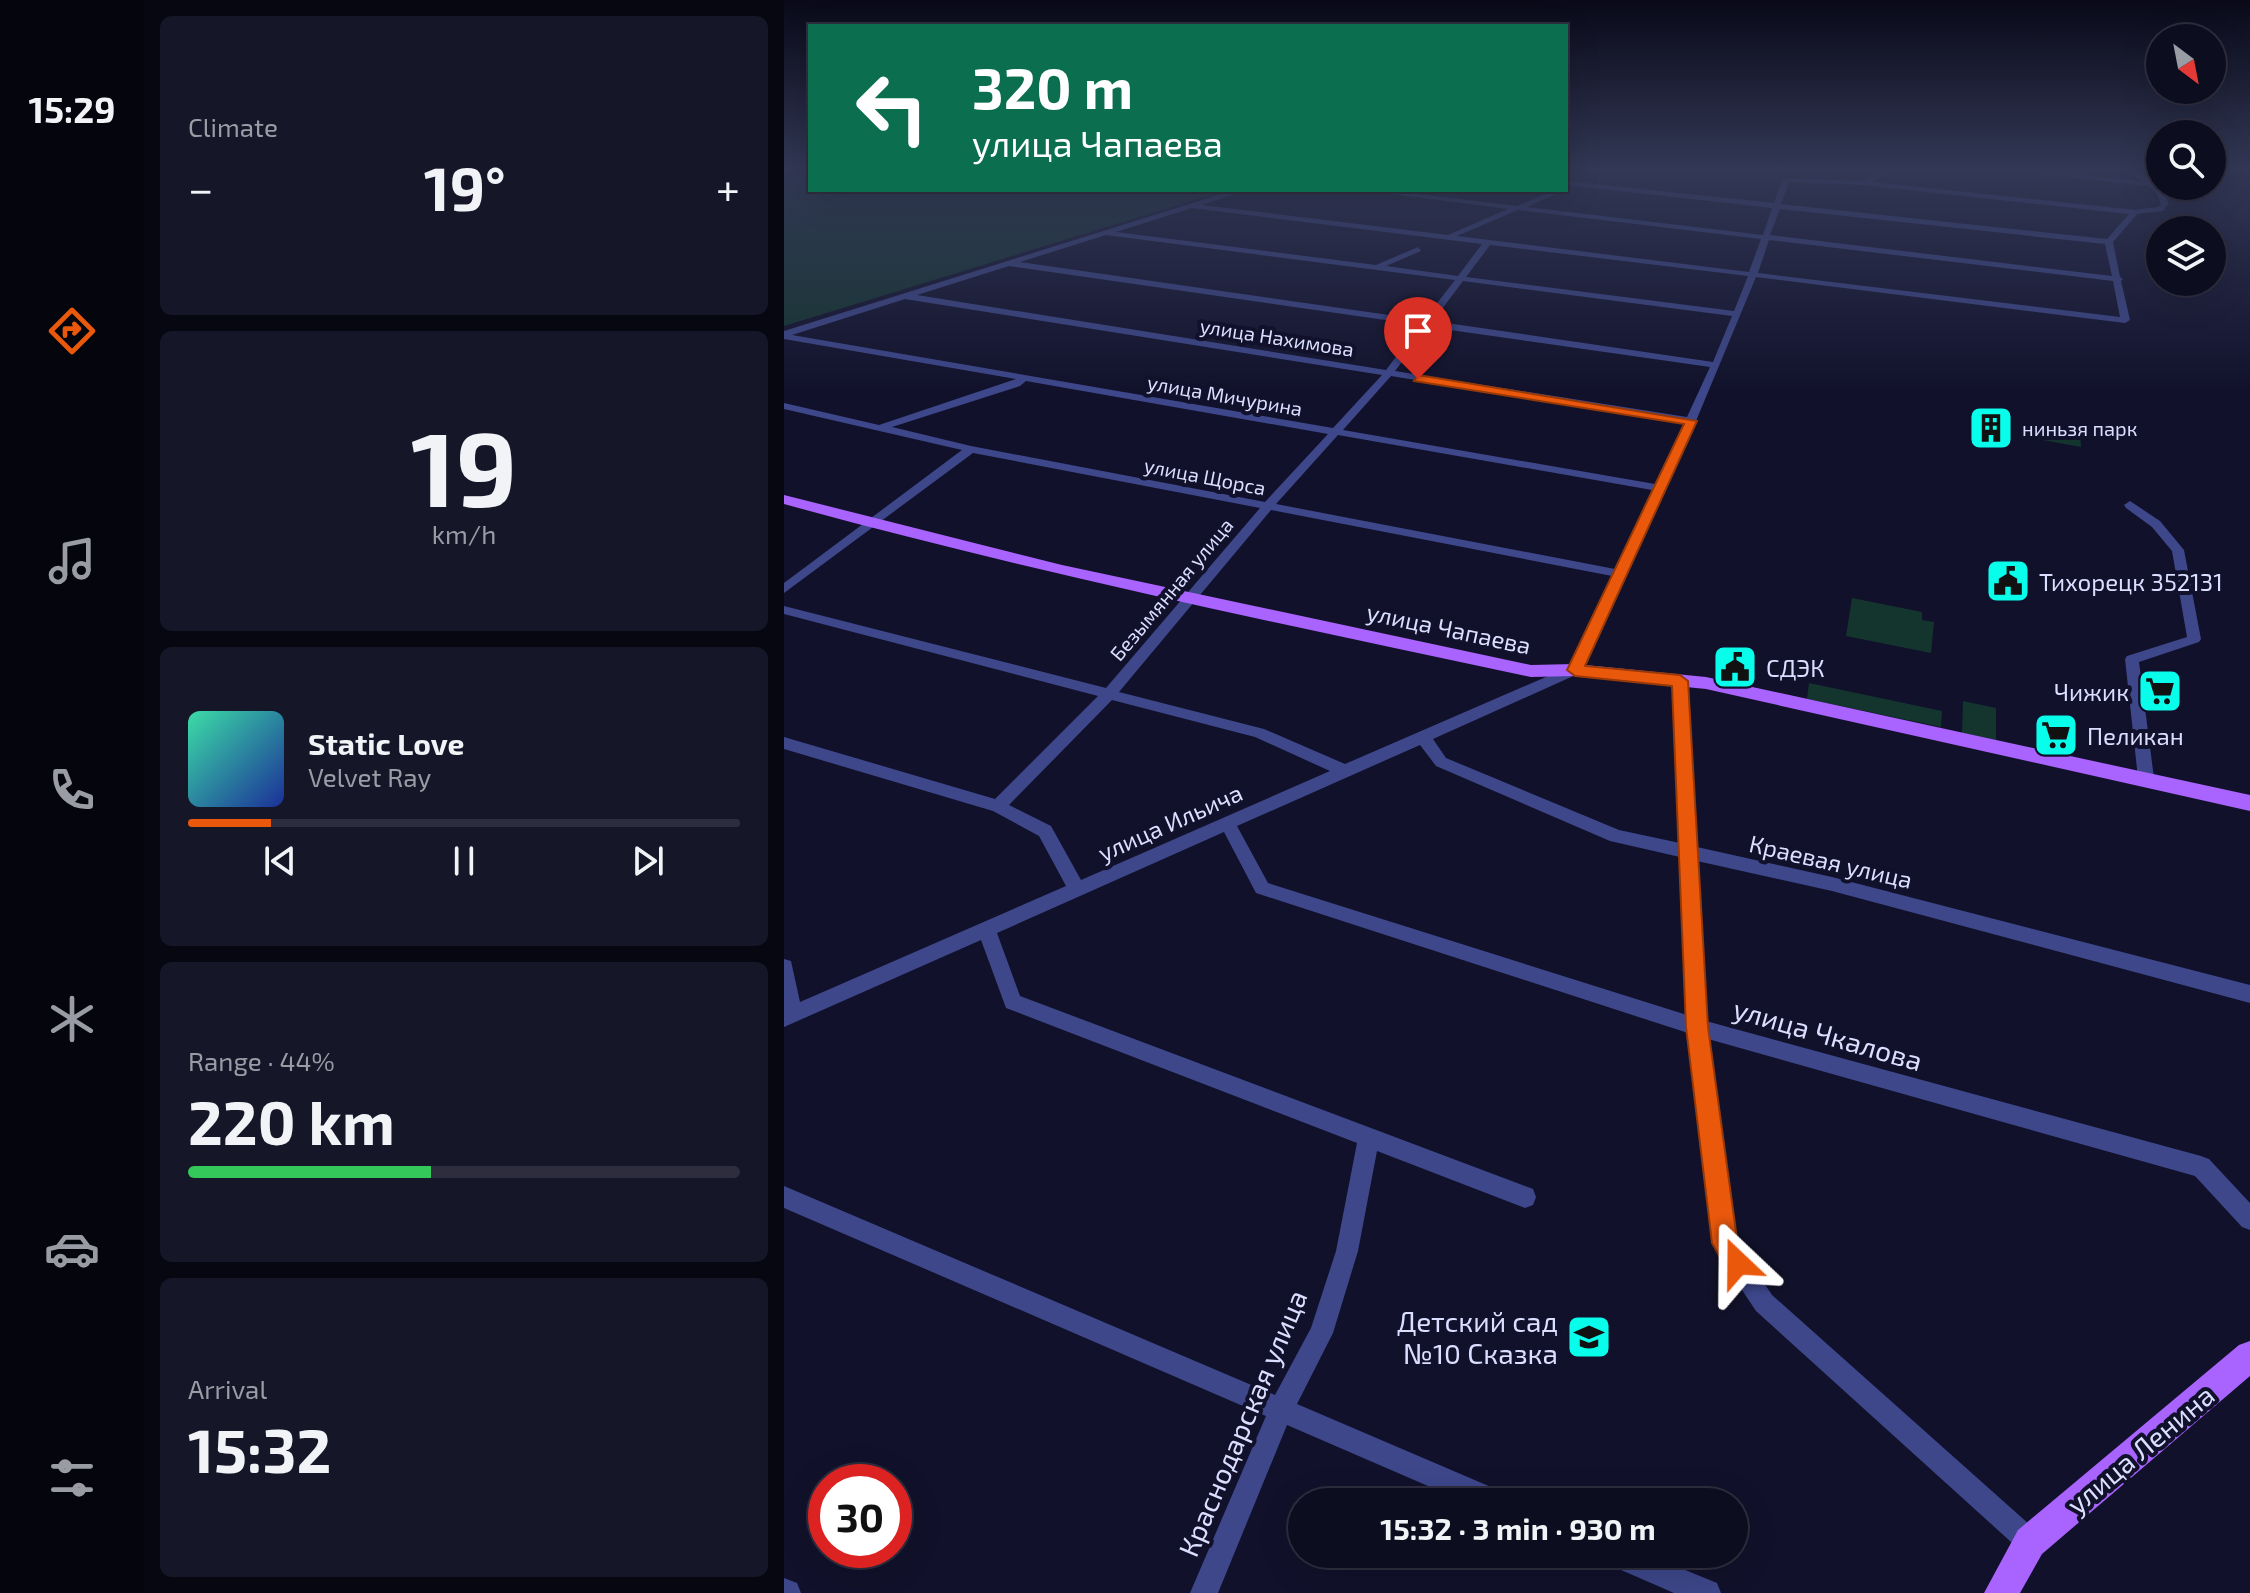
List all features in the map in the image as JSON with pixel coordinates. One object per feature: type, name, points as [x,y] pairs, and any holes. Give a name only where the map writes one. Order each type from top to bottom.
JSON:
[{"type":"main road","name":"улица Чапаева","points":[[784,499],[874,525],[1190,598],[1531,671],[1575,670],[1748,691],[2250,803]]},
{"type":"main road","name":"улица Ленина","points":[[2030,1542],[2250,1356]]},
{"type":"main road","points":[[2001,1593],[2030,1542]]},
{"type":"street","points":[[784,335],[1071,243]]},
{"type":"street","points":[[1183,243],[1738,314]]},
{"type":"street","name":"Безымянная улица","points":[[998,806],[1110,693],[1268,506],[1388,374],[1487,243]]},
{"type":"street","points":[[1499,243],[2125,320],[2109,243]]},
{"type":"street","points":[[1575,670],[1716,365],[1763,243]]},
{"type":"street","points":[[1811,243],[2119,279]]},
{"type":"street","points":[[1375,269],[1418,249]]},
{"type":"street","points":[[1006,263],[1716,365]]},
{"type":"street","name":"улица Нахимова","points":[[905,296],[1691,421]]},
{"type":"street","name":"улица Мичурина","points":[[784,335],[1660,488]]},
{"type":"street","points":[[879,428],[1016,384],[1024,378]]},
{"type":"street","name":"улица Щорса","points":[[784,406],[971,449],[1621,574]]},
{"type":"street","points":[[784,589],[874,525],[971,449]]},
{"type":"street","points":[[2130,505],[2156,524],[2178,550],[2194,639],[2132,659],[2146,778]]},
{"type":"street","points":[[784,610],[1259,733],[1345,771]]},
{"type":"street","name":"улица Ильича","points":[[789,1016],[1575,670]]},
{"type":"street","points":[[1680,681],[1686,853],[1697,1027],[1724,1243],[1764,1303],[2030,1542]]},
{"type":"street","name":"Краевая улица","points":[[1422,736],[1441,762],[1616,836],[1832,884],[2250,994]]},
{"type":"street","points":[[784,743],[998,806],[1045,831],[1077,889]]},
{"type":"street","name":"улица Чкалова","points":[[1227,823],[1262,888],[1697,1027],[2201,1167],[2250,1219]]},
{"type":"street","points":[[987,930],[1013,1002],[1525,1197]]},
{"type":"street","points":[[784,967],[789,1016]]},
{"type":"street","name":"Краснодарская улица","points":[[1204,1593],[1282,1408],[1321,1333],[1347,1251],[1369,1138]]},
{"type":"street","points":[[784,1197],[1464,1488]]},
{"type":"street","points":[[1647,1568],[1707,1593]]},
{"type":"green space","points":[[784,243],[1053,243],[784,326]]},
{"type":"green space","points":[[2026,422],[2080,431],[2081,447],[2026,437]]},
{"type":"green space","points":[[1852,598],[1922,612],[1922,620],[1934,622],[1931,653],[1846,636]]},
{"type":"green space","points":[[1809,683],[1942,711],[1941,727],[1807,699]]},
{"type":"green space","points":[[1963,701],[1996,708],[1996,740],[1962,733]]},
{"type":"place","name":"ниньзя парк","points":[[1991,428]]},
{"type":"place","name":"Тихорецк 352131","points":[[2008,581]]},
{"type":"place","name":"СДЭК","points":[[1735,667]]},
{"type":"place","name":"Чижик","points":[[2160,691]]},
{"type":"place","name":"Пеликан","points":[[2056,735]]},
{"type":"place","name":"Детский сад №10 Сказка","points":[[1589,1337]]},
{"type":"route","points":[[1418,379],[1691,421],[1575,670],[1680,681],[1686,853],[1697,1027],[1724,1243],[1738,1263]]}]
